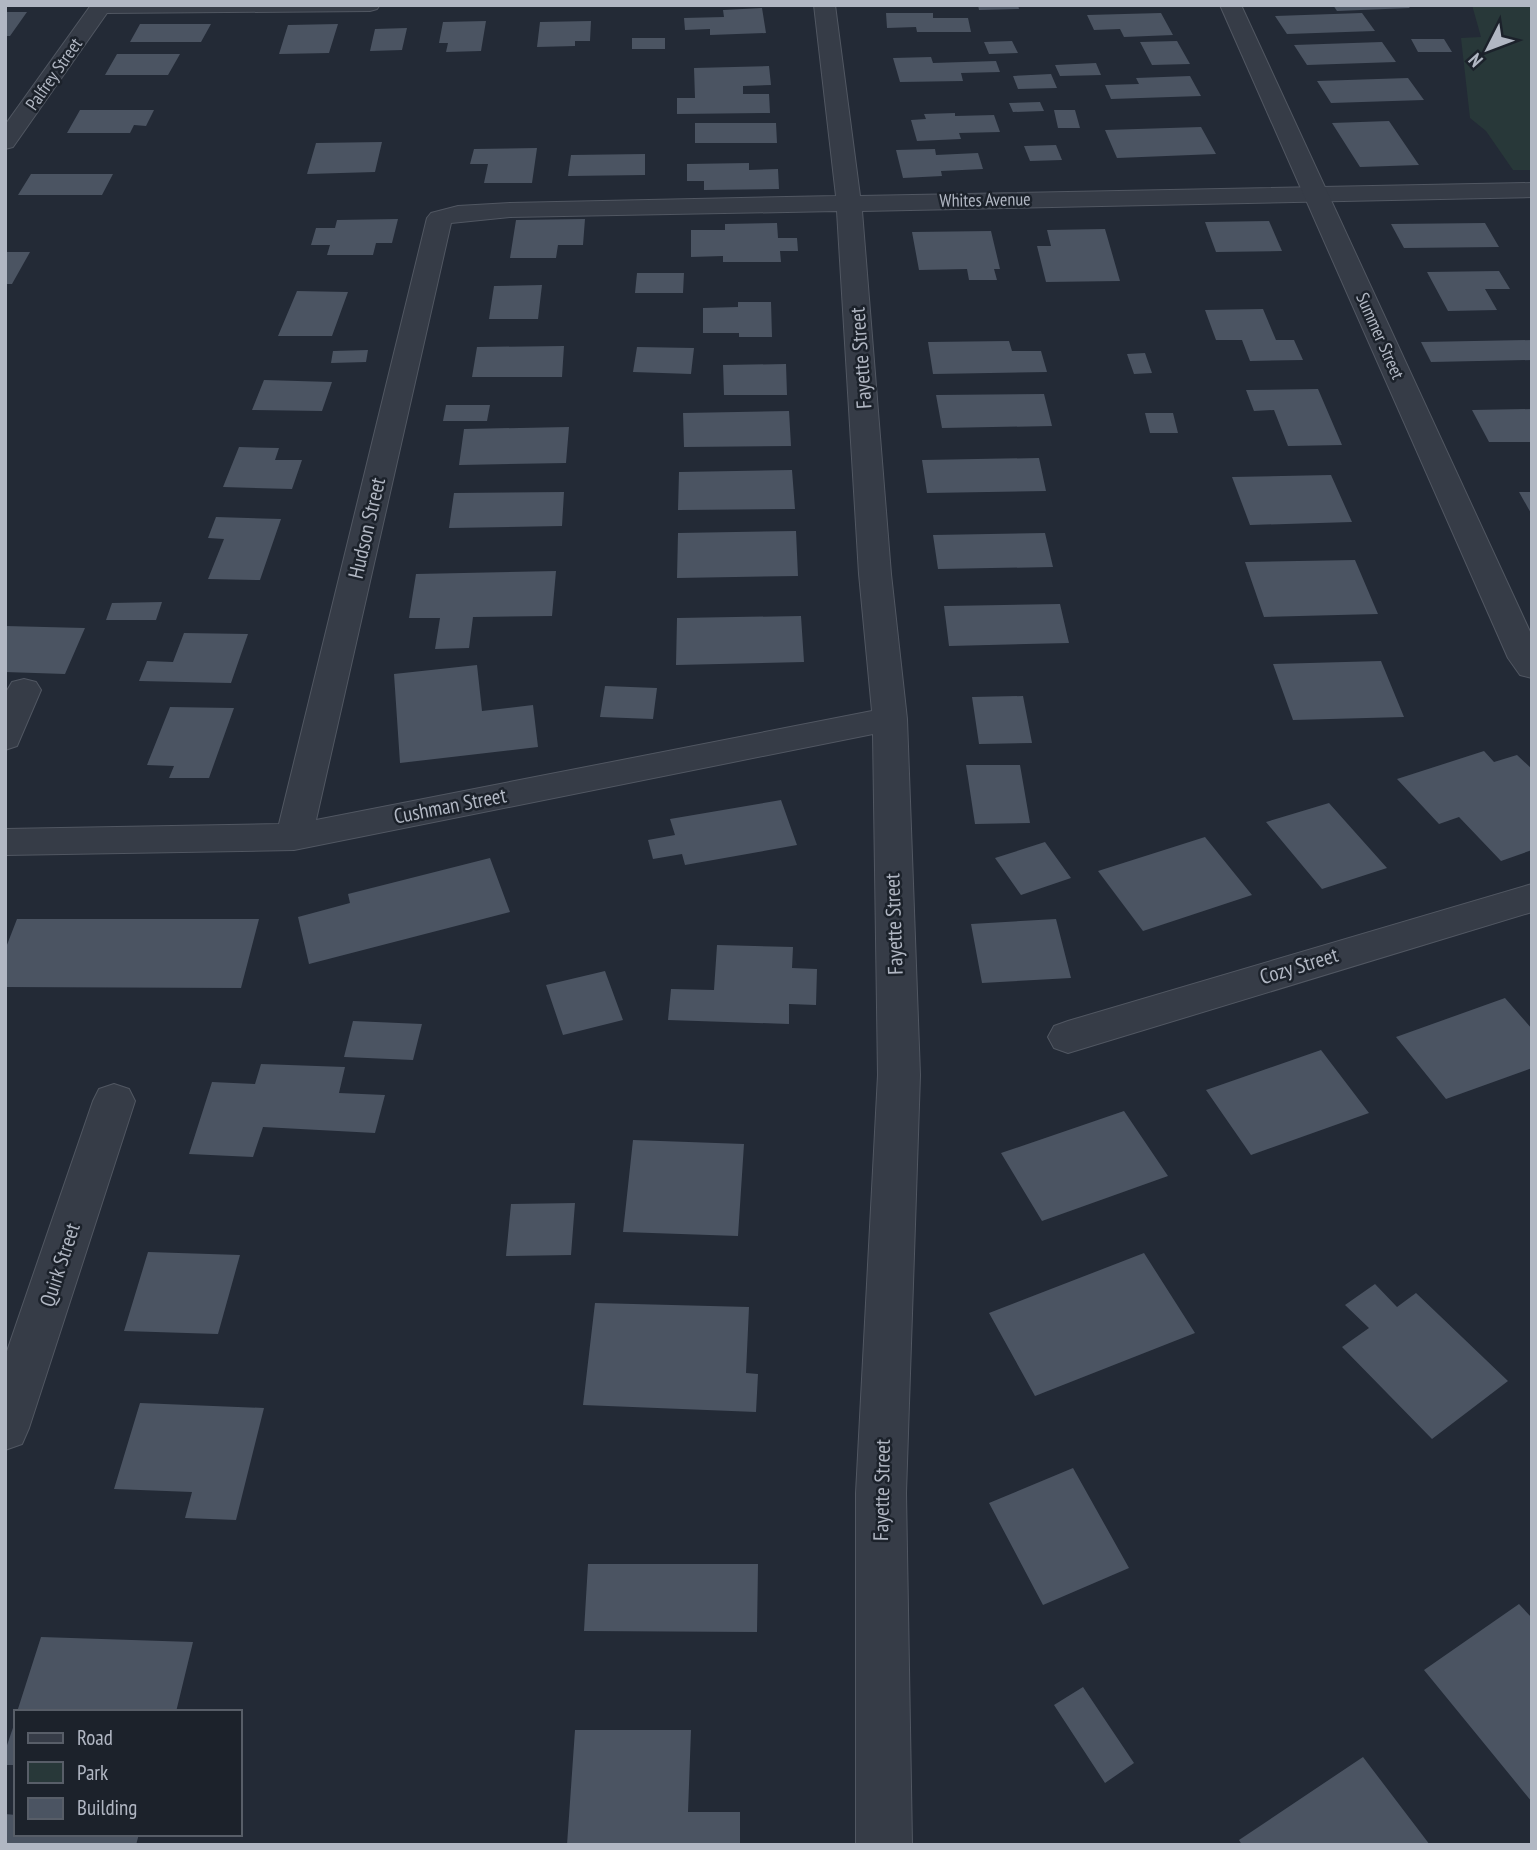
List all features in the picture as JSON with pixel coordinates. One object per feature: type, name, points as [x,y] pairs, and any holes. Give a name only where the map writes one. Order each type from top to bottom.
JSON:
[{"type":"street","points":[[101,6],[370,5]]},
{"type":"street","name":"Fayette Street","points":[[824,5],[849,202],[875,574],[890,719],[899,1075],[881,1493],[884,1845]]},
{"type":"street","name":"Summer Street","points":[[1230,5],[1525,658],[1532,667]]},
{"type":"street","name":"Palfrey Street","points":[[5,142],[101,6]]},
{"type":"street","name":"Whites Avenue","points":[[440,218],[458,213],[510,210],[1532,190]]},
{"type":"street","name":"Hudson Street","points":[[294,837],[440,218]]},
{"type":"street","points":[[5,738],[24,690]]},
{"type":"street","name":"Cushman Street","points":[[5,842],[294,837],[890,719]]},
{"type":"street","name":"Cozy Street","points":[[1068,1037],[1415,930],[1532,898]]},
{"type":"street","name":"Quirk Street","points":[[5,1428],[114,1101]]},
{"type":"green space","points":[[1472,5],[1532,5],[1532,170],[1513,170],[1486,131],[1470,118],[1461,38],[1481,37]]},
{"type":"building","points":[[978,5],[1018,5],[1019,9],[979,10]]},
{"type":"building","points":[[1333,5],[1407,5],[1410,8],[1337,11]]},
{"type":"building","points":[[762,8],[766,33],[710,35],[710,29],[685,30],[684,18],[724,17],[723,10]]},
{"type":"building","points":[[5,12],[27,12],[10,36],[5,36]]},
{"type":"building","points":[[886,13],[933,13],[933,18],[968,18],[971,32],[917,32],[916,27],[887,28]]},
{"type":"building","points":[[1161,13],[1173,35],[1124,37],[1120,29],[1094,30],[1087,15]]},
{"type":"building","points":[[1362,13],[1375,31],[1287,34],[1275,16]]},
{"type":"building","points":[[486,21],[481,51],[446,52],[448,43],[439,43],[443,22]]},
{"type":"building","points":[[591,21],[590,41],[575,41],[575,46],[537,47],[540,22]]},
{"type":"building","points":[[140,24],[211,24],[201,42],[130,42]]},
{"type":"building","points":[[338,24],[329,53],[279,54],[288,25]]},
{"type":"building","points":[[407,28],[402,50],[370,51],[375,29]]},
{"type":"building","points":[[632,38],[665,38],[665,49],[632,49]]},
{"type":"building","points":[[1411,39],[1444,39],[1452,52],[1418,52]]},
{"type":"building","points":[[1012,41],[1018,53],[989,54],[984,42]]},
{"type":"building","points":[[1177,41],[1190,64],[1152,65],[1140,42]]},
{"type":"building","points":[[1382,42],[1396,62],[1307,65],[1294,45]]},
{"type":"building","points":[[117,54],[180,54],[168,75],[105,75]]},
{"type":"building","points":[[931,57],[933,63],[996,61],[1000,72],[961,73],[963,81],[900,82],[893,58]]},
{"type":"building","points":[[1096,63],[1101,75],[1060,76],[1055,65]]},
{"type":"building","points":[[769,66],[771,85],[743,86],[743,94],[769,94],[770,113],[677,114],[677,98],[695,98],[694,68]]},
{"type":"building","points":[[1051,74],[1057,88],[1018,89],[1013,76]]},
{"type":"building","points":[[1190,76],[1201,96],[1111,99],[1105,85],[1139,84],[1136,78]]},
{"type":"building","points":[[1408,78],[1424,100],[1331,103],[1317,81]]},
{"type":"building","points":[[1040,102],[1044,111],[1013,112],[1009,103]]},
{"type":"building","points":[[80,110],[154,110],[146,126],[134,125],[130,133],[67,133]]},
{"type":"building","points":[[1054,110],[1075,110],[1080,128],[1058,128]]},
{"type":"building","points":[[955,113],[955,116],[994,115],[1000,132],[959,133],[961,139],[917,141],[911,120],[926,119],[924,114]]},
{"type":"building","points":[[1389,121],[1419,165],[1360,167],[1332,123]]},
{"type":"building","points":[[695,123],[776,123],[777,143],[695,143]]},
{"type":"building","points":[[1201,127],[1216,154],[1117,158],[1105,130]]},
{"type":"building","points":[[382,142],[375,172],[307,174],[316,143]]},
{"type":"building","points":[[1056,145],[1062,160],[1030,161],[1024,146]]},
{"type":"building","points":[[537,148],[532,183],[484,183],[488,164],[470,164],[474,149]]},
{"type":"building","points":[[935,149],[936,155],[978,153],[983,169],[941,171],[942,176],[903,178],[896,150]]},
{"type":"building","points":[[645,154],[645,175],[568,176],[571,155]]},
{"type":"building","points":[[749,163],[749,170],[778,169],[779,189],[704,190],[704,181],[687,181],[687,164]]},
{"type":"building","points":[[31,174],[113,174],[102,195],[18,195]]},
{"type":"building","points":[[398,219],[392,243],[376,243],[373,255],[327,255],[330,245],[311,245],[316,228],[335,228],[337,220]]},
{"type":"building","points":[[585,219],[583,245],[558,245],[556,258],[510,258],[516,220]]},
{"type":"building","points":[[1269,221],[1282,251],[1216,252],[1205,222]]},
{"type":"building","points":[[777,223],[778,238],[797,238],[798,251],[780,251],[781,262],[723,262],[723,256],[691,257],[691,230],[725,230],[725,224]]},
{"type":"building","points":[[1485,223],[1499,247],[1404,248],[1391,224]]},
{"type":"building","points":[[1105,229],[1120,281],[1046,282],[1037,246],[1051,246],[1047,230]]},
{"type":"building","points":[[991,231],[1000,269],[994,269],[997,280],[969,280],[967,269],[919,270],[912,232]]},
{"type":"building","points":[[5,252],[30,252],[12,284],[5,284]]},
{"type":"building","points":[[1499,271],[1510,289],[1485,289],[1497,310],[1448,311],[1427,272]]},
{"type":"building","points":[[637,273],[684,273],[683,293],[635,293]]},
{"type":"building","points":[[542,285],[538,319],[489,319],[494,286]]},
{"type":"building","points":[[297,291],[348,292],[332,336],[278,336]]},
{"type":"building","points":[[738,302],[771,302],[772,337],[703,333],[703,308],[738,307]]},
{"type":"building","points":[[1263,309],[1276,340],[1294,340],[1303,360],[1250,361],[1242,340],[1216,340],[1205,310]]},
{"type":"building","points":[[1532,340],[1532,360],[1431,362],[1421,342]]},
{"type":"building","points":[[1009,341],[1012,351],[1041,351],[1047,372],[933,374],[928,342]]},
{"type":"building","points":[[564,346],[562,377],[472,377],[477,347]]},
{"type":"building","points":[[637,347],[694,348],[691,374],[633,372]]},
{"type":"building","points":[[368,350],[366,362],[331,363],[333,351]]},
{"type":"building","points":[[1145,353],[1152,373],[1134,374],[1127,354]]},
{"type":"building","points":[[786,364],[787,395],[724,395],[723,365]]},
{"type":"building","points":[[264,380],[332,382],[322,411],[252,410]]},
{"type":"building","points":[[1318,389],[1342,445],[1288,446],[1274,410],[1254,411],[1246,390]]},
{"type":"building","points":[[1044,394],[1052,426],[942,428],[936,395]]},
{"type":"building","points":[[446,405],[490,405],[487,421],[443,421]]},
{"type":"building","points":[[1532,409],[1532,442],[1489,442],[1472,410]]},
{"type":"building","points":[[789,411],[791,446],[684,447],[683,413]]},
{"type":"building","points":[[1145,413],[1173,413],[1178,433],[1150,433]]},
{"type":"building","points":[[569,427],[566,463],[459,465],[464,429]]},
{"type":"building","points":[[239,447],[279,448],[275,460],[302,460],[292,489],[223,487]]},
{"type":"building","points":[[1039,458],[1046,491],[927,493],[922,460]]},
{"type":"building","points":[[792,470],[795,509],[678,510],[679,472]]},
{"type":"building","points":[[1331,475],[1352,522],[1250,525],[1232,477]]},
{"type":"building","points":[[564,492],[562,526],[449,528],[454,493]]},
{"type":"building","points":[[1519,492],[1532,492],[1532,515]]},
{"type":"building","points":[[216,517],[281,519],[260,580],[208,579],[224,539],[208,538]]},
{"type":"building","points":[[796,531],[798,576],[677,578],[678,533]]},
{"type":"building","points":[[1045,533],[1053,567],[938,569],[933,535]]},
{"type":"building","points":[[1355,560],[1378,614],[1264,617],[1245,562]]},
{"type":"building","points":[[556,571],[552,616],[473,617],[469,648],[435,649],[440,618],[409,618],[416,574]]},
{"type":"building","points":[[162,602],[156,620],[106,620],[112,603]]},
{"type":"building","points":[[1060,604],[1069,643],[949,646],[944,606]]},
{"type":"building","points":[[801,616],[804,662],[676,665],[677,618]]},
{"type":"building","points":[[5,626],[85,628],[65,674],[5,672]]},
{"type":"building","points":[[184,633],[248,634],[231,683],[139,681],[147,661],[173,662]]},
{"type":"building","points":[[1381,661],[1404,717],[1293,720],[1273,664]]},
{"type":"building","points":[[477,665],[482,711],[533,705],[538,747],[400,763],[394,674]]},
{"type":"building","points":[[605,686],[657,688],[653,719],[600,717]]},
{"type":"building","points":[[1023,696],[1032,743],[979,744],[972,697]]},
{"type":"building","points":[[170,707],[234,708],[209,778],[169,778],[174,766],[147,765]]},
{"type":"building","points":[[1484,751],[1494,762],[1517,755],[1532,769],[1532,850],[1501,861],[1459,817],[1439,824],[1397,779]]},
{"type":"building","points":[[966,765],[1020,765],[1030,823],[975,824]]},
{"type":"building","points":[[781,800],[797,845],[685,865],[682,854],[653,859],[648,840],[675,835],[670,819]]},
{"type":"building","points":[[1329,803],[1387,868],[1322,889],[1266,822]]},
{"type":"building","points":[[1205,837],[1252,895],[1143,931],[1098,871]]},
{"type":"building","points":[[1045,842],[1071,878],[1021,895],[995,858]]},
{"type":"building","points":[[490,858],[510,912],[309,964],[298,917],[350,903],[348,894]]},
{"type":"building","points":[[17,919],[259,919],[241,988],[5,987],[5,950]]},
{"type":"building","points":[[1056,919],[1071,978],[982,983],[971,924]]},
{"type":"building","points":[[717,945],[793,947],[792,968],[817,969],[816,1005],[789,1004],[789,1024],[668,1020],[671,989],[714,990]]},
{"type":"building","points":[[605,971],[623,1020],[563,1035],[546,985]]},
{"type":"building","points":[[1505,998],[1532,1029],[1532,1068],[1446,1099],[1396,1037]]},
{"type":"building","points":[[353,1021],[422,1024],[413,1060],[344,1057]]},
{"type":"building","points":[[1321,1050],[1369,1113],[1251,1155],[1206,1090]]},
{"type":"building","points":[[261,1064],[345,1067],[339,1093],[385,1095],[375,1133],[263,1127],[253,1157],[189,1154],[212,1082],[255,1084]]},
{"type":"building","points":[[1124,1111],[1168,1176],[1042,1221],[1001,1153]]},
{"type":"building","points":[[633,1140],[744,1144],[738,1236],[623,1232]]},
{"type":"building","points":[[575,1203],[571,1255],[506,1256],[511,1204]]},
{"type":"building","points":[[148,1252],[240,1255],[218,1334],[124,1331]]},
{"type":"building","points":[[1144,1253],[1195,1333],[1035,1396],[989,1313]]},
{"type":"building","points":[[1375,1284],[1397,1307],[1416,1293],[1508,1381],[1432,1439],[1342,1347],[1369,1328],[1345,1305]]},
{"type":"building","points":[[595,1303],[749,1307],[746,1373],[758,1374],[756,1412],[583,1405]]},
{"type":"building","points":[[140,1403],[264,1408],[236,1520],[185,1518],[192,1492],[114,1489]]},
{"type":"building","points":[[1073,1468],[1129,1568],[1043,1605],[989,1503]]},
{"type":"building","points":[[588,1564],[758,1564],[757,1632],[584,1631]]},
{"type":"building","points":[[1519,1604],[1532,1618],[1532,1802],[1424,1670]]},
{"type":"building","points":[[41,1637],[193,1642],[176,1710],[18,1710]]},
{"type":"building","points":[[1083,1687],[1134,1763],[1105,1783],[1054,1705]]},
{"type":"building","points":[[14,1725],[14,1765],[5,1765],[5,1751]]},
{"type":"building","points":[[575,1730],[691,1730],[688,1812],[740,1812],[740,1845],[567,1845]]},
{"type":"building","points":[[1363,1757],[1430,1845],[1242,1845],[1239,1840]]},
{"type":"building","points":[[5,1814],[14,1815],[14,1836],[138,1836],[136,1845],[5,1845]]}]
